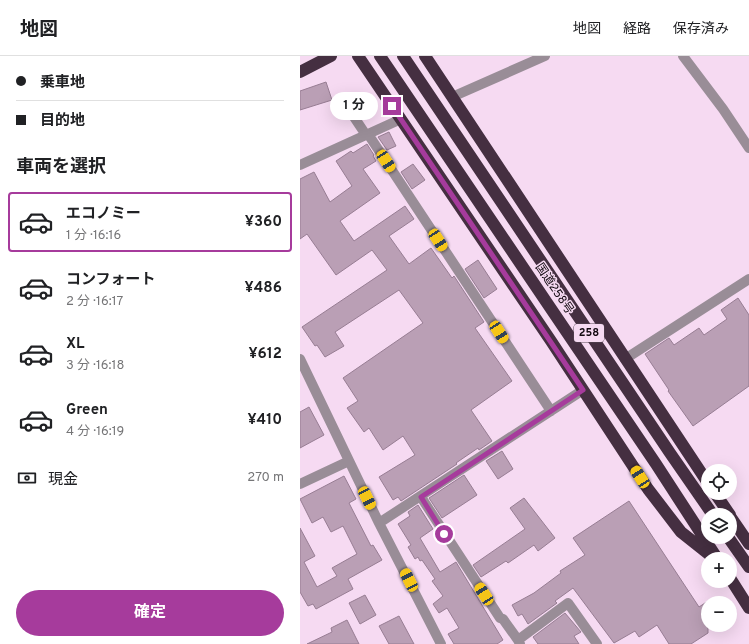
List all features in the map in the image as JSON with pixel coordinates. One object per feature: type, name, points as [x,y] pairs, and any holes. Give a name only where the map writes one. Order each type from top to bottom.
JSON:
[{"type":"highway","points":[[300,72],[331,56]]},
{"type":"highway","points":[[358,56],[401,118],[648,489],[681,532],[707,552]]},
{"type":"highway","name":"国道258号","points":[[380,56],[656,464],[712,552]]},
{"type":"highway","name":"国道258号","points":[[403,56],[708,508]]},
{"type":"highway","points":[[425,56],[701,473]]},
{"type":"highway","points":[[737,526],[749,544]]},
{"type":"highway","points":[[733,544],[749,567]]},
{"type":"highway","points":[[736,588],[749,608]]},
{"type":"street","points":[[452,97],[523,60],[545,56]]},
{"type":"street","points":[[683,56],[723,109],[749,148]]},
{"type":"street","points":[[344,102],[551,410]]},
{"type":"street","points":[[300,165],[401,118]]},
{"type":"street","points":[[625,359],[749,279]]},
{"type":"street","points":[[300,359],[379,523],[441,644]]},
{"type":"street","points":[[379,523],[583,390]]},
{"type":"street","points":[[300,484],[349,461]]},
{"type":"street","points":[[421,497],[500,618],[504,619],[519,642],[568,603],[597,644]]},
{"type":"building","points":[[326,82],[332,100],[300,110],[300,91]]},
{"type":"building","points":[[389,132],[396,146],[387,150],[378,137]]},
{"type":"building","points":[[367,144],[376,161],[363,169],[380,193],[340,221],[354,241],[405,206],[414,219],[389,236],[409,264],[431,248],[452,278],[454,276],[484,322],[475,328],[512,381],[471,410],[492,441],[479,450],[478,448],[456,463],[457,464],[401,501],[398,497],[393,500],[379,477],[415,455],[403,436],[383,450],[369,428],[364,432],[347,408],[358,401],[343,378],[423,323],[399,290],[335,332],[344,346],[325,357],[317,345],[315,346],[302,327],[387,270],[372,250],[336,275],[307,234],[300,239],[300,179],[314,172],[330,202],[352,186],[336,161],[351,151],[353,153]]},
{"type":"building","points":[[413,164],[425,180],[412,189],[401,172]]},
{"type":"building","points":[[478,260],[497,289],[484,298],[465,269]]},
{"type":"building","points":[[738,298],[749,315],[749,386],[693,426],[668,391],[669,390],[645,354],[669,338],[674,345],[699,328],[704,335],[727,319],[721,310]]},
{"type":"building","points":[[309,407],[324,435],[300,448],[300,412]]},
{"type":"building","points":[[502,451],[513,469],[498,479],[486,461]]},
{"type":"building","points":[[464,475],[477,495],[442,518],[429,498]]},
{"type":"building","points":[[344,476],[356,499],[349,503],[371,546],[373,545],[382,560],[348,579],[353,589],[316,609],[313,604],[308,606],[300,592],[300,528],[315,556],[304,562],[317,587],[337,576],[332,568],[357,554],[343,526],[331,532],[323,517],[312,523],[300,499]]},
{"type":"building","points":[[524,498],[555,538],[538,551],[534,545],[508,563],[506,561],[481,577],[473,565],[525,529],[510,508]]},
{"type":"building","points":[[629,501],[699,607],[701,606],[701,632],[708,633],[691,644],[669,644],[657,625],[639,637],[635,631],[614,643],[573,588],[555,601],[557,603],[528,624],[522,614],[518,616],[512,605],[534,593],[561,573],[560,571],[585,555],[573,538]]},
{"type":"building","points":[[418,505],[433,529],[420,538],[440,572],[456,562],[503,640],[497,644],[454,644],[448,634],[459,628],[447,608],[439,613],[433,604],[443,596],[432,581],[435,579],[422,560],[420,561],[418,557],[415,559],[408,547],[411,545],[398,524],[410,516],[408,512]]},
{"type":"building","points":[[365,595],[376,615],[360,624],[349,603]]},
{"type":"building","points":[[565,613],[581,632],[574,636],[579,644],[538,644],[533,637]]},
{"type":"building","points":[[399,616],[414,644],[389,644],[379,626]]},
{"type":"building","points":[[347,620],[359,644],[307,644],[332,632],[331,628]]},
{"type":"route","points":[[392,106],[583,390],[421,497],[444,534]]}]
